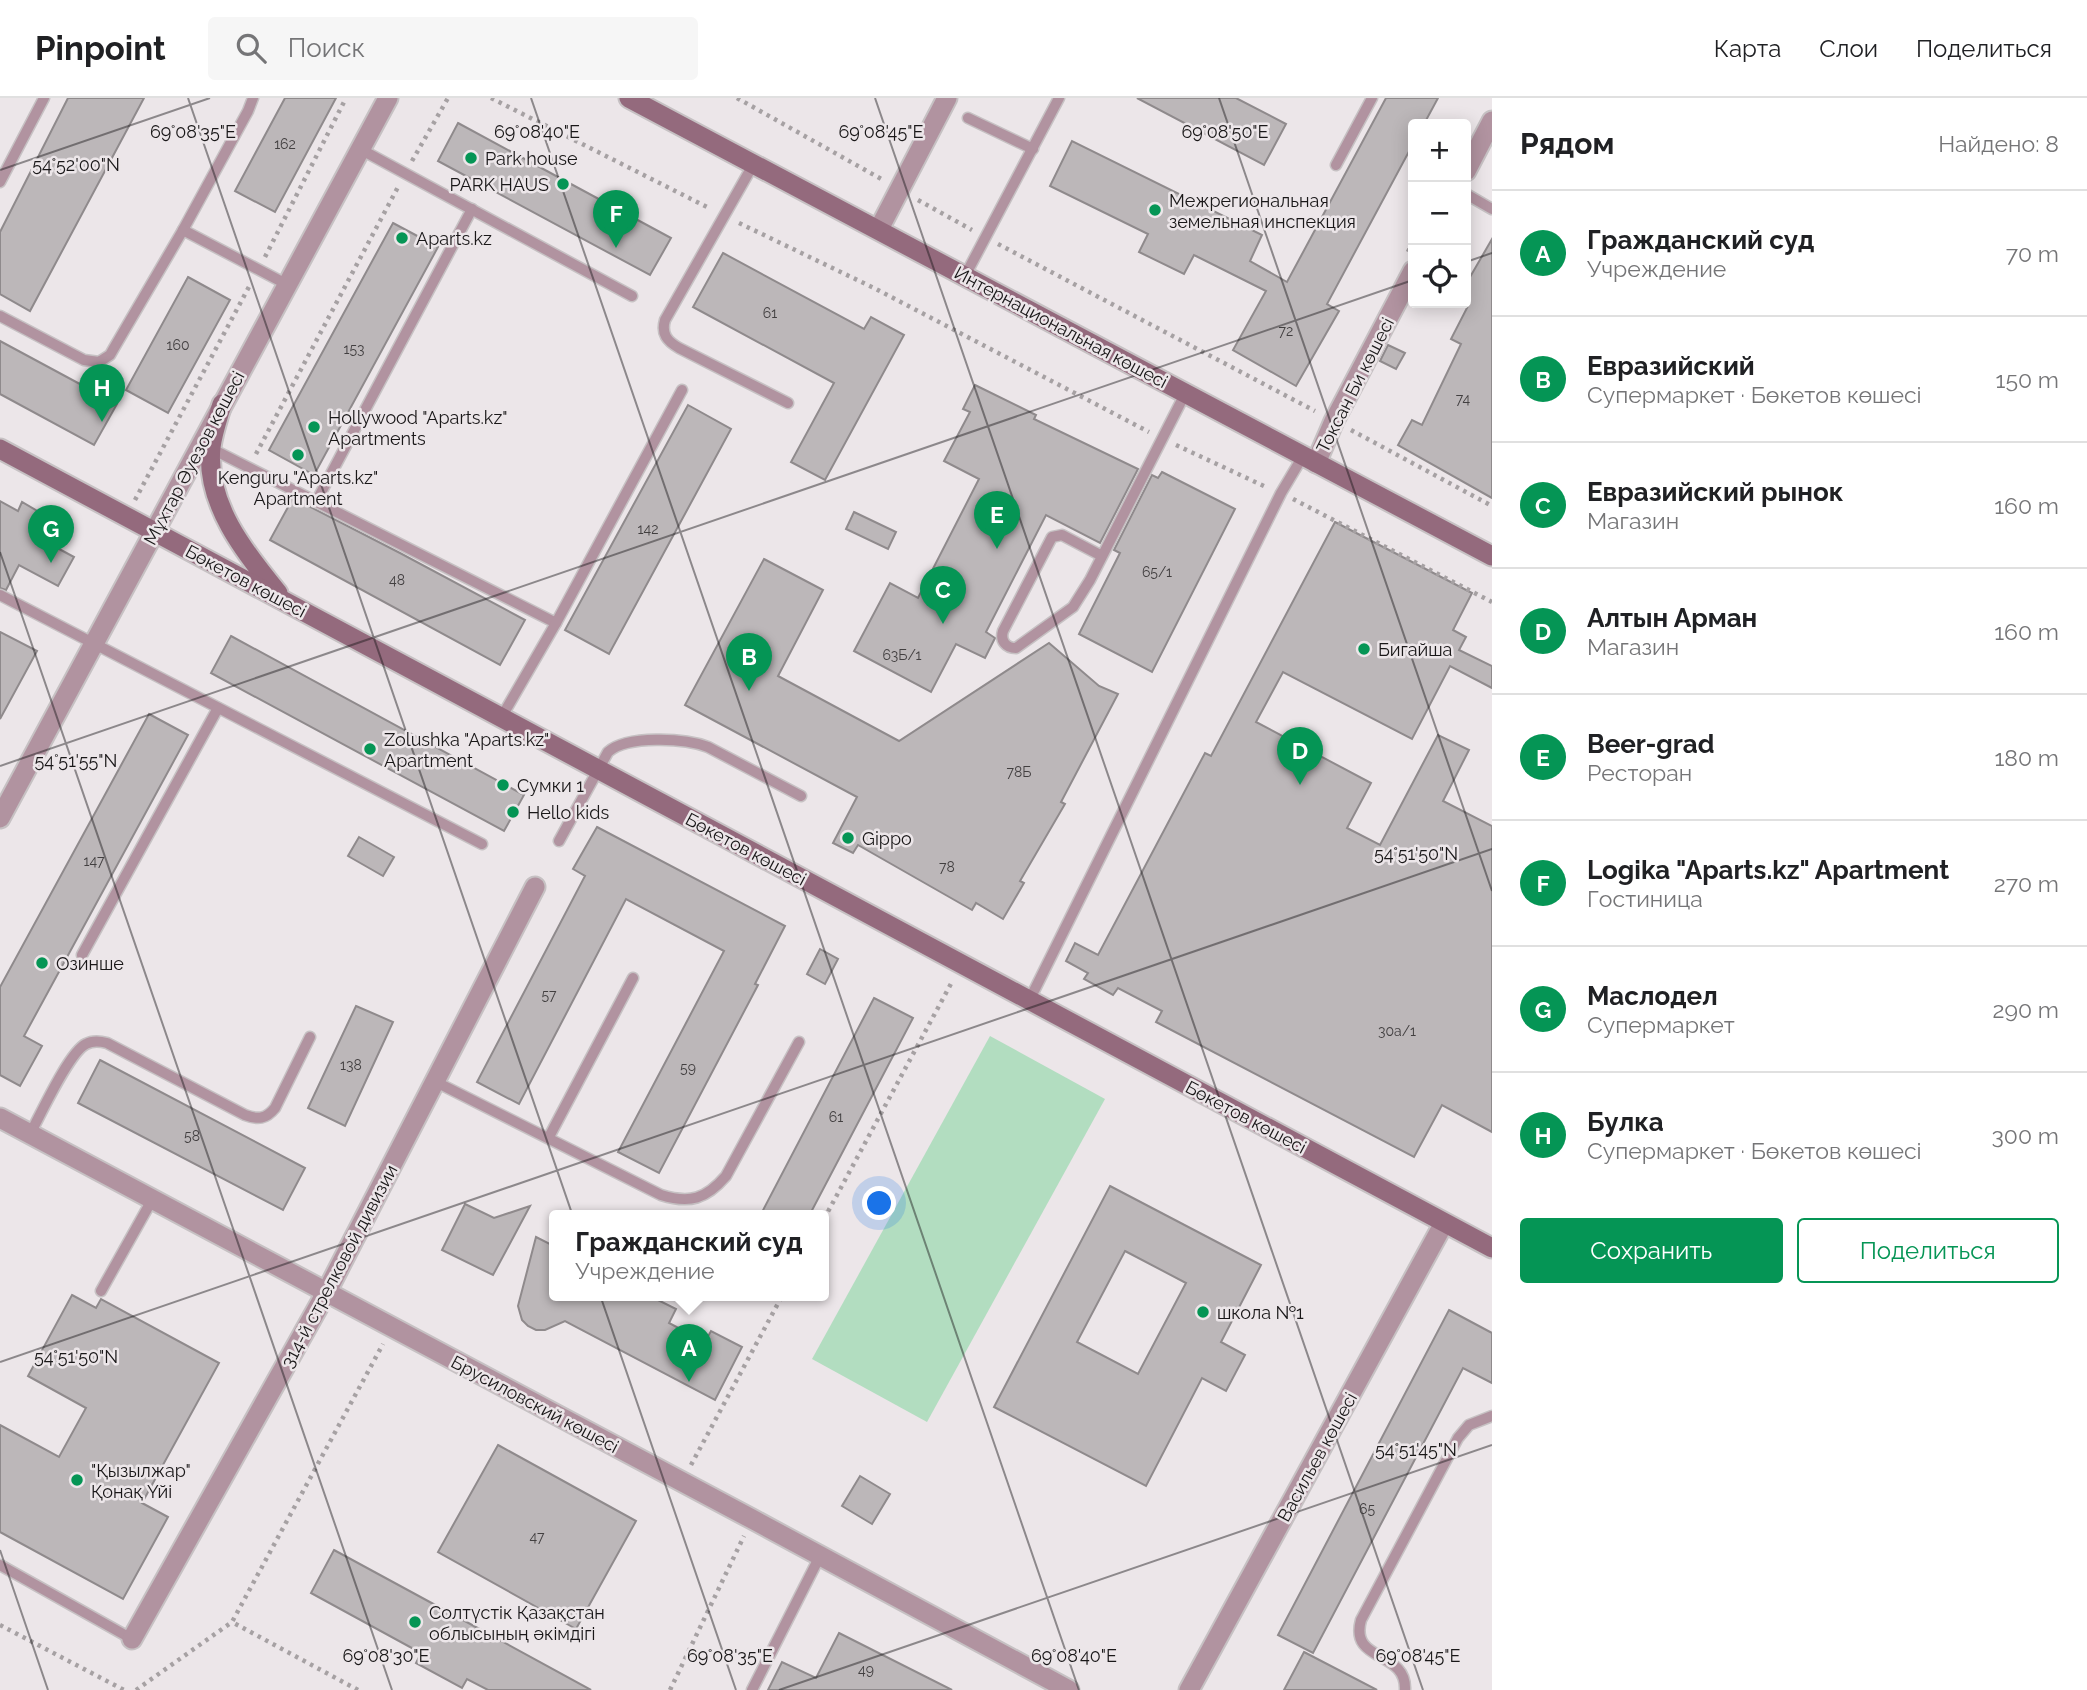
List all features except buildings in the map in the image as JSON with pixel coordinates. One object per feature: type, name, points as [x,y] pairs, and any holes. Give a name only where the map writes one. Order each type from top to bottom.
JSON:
[{"type":"main road","name":"Интернациональная көшесі","points":[[629,98],[1492,556]]},
{"type":"main road","points":[[222,404],[206,447],[212,475],[230,524],[245,552],[285,602]]},
{"type":"main road","name":"Бөкетов көшесі","points":[[0,449],[1492,1248]]},
{"type":"street","name":"Мұхтар Әуезов көшесі","points":[[222,404],[289,286],[388,98]]},
{"type":"street","points":[[878,229],[947,98]]},
{"type":"street","points":[[1471,161],[1492,121]]},
{"type":"street","name":"Токсан Би көшесі","points":[[1310,459],[1334,421],[1408,266]]},
{"type":"street","name":"Мұхтар Әуезов көшесі","points":[[0,818],[154,532],[206,447]]},
{"type":"street","name":"314-й стрелковой дивизии","points":[[132,1639],[326,1293],[535,887]]},
{"type":"street","name":"Брусиловский көшесі","points":[[0,1118],[1069,1690]]},
{"type":"street","name":"Васильев көшесі","points":[[1189,1690],[1444,1223]]},
{"type":"lane","points":[[0,182],[44,98]]},
{"type":"lane","points":[[0,316],[84,360],[99,362],[110,355],[183,230],[253,98]]},
{"type":"lane","points":[[965,276],[1059,98]]},
{"type":"lane","points":[[1336,165],[1372,98]]},
{"type":"lane","points":[[968,118],[1032,149]]},
{"type":"lane","points":[[360,149],[632,296]]},
{"type":"lane","points":[[753,165],[665,320],[664,333],[668,341],[679,348],[788,403]]},
{"type":"lane","points":[[1471,197],[1492,209]]},
{"type":"lane","points":[[316,502],[472,209]]},
{"type":"lane","points":[[183,230],[289,286]]},
{"type":"lane","points":[[501,718],[556,623],[682,390]]},
{"type":"lane","points":[[1102,556],[1062,535],[1052,537],[1003,631],[1004,643],[1016,648],[1079,600],[1102,556],[1163,439],[1185,394]]},
{"type":"lane","points":[[206,447],[556,623]]},
{"type":"lane","points":[[1029,1001],[1281,493],[1310,459]]},
{"type":"lane","points":[[0,596],[482,844]]},
{"type":"lane","points":[[82,956],[218,708]]},
{"type":"lane","points":[[559,841],[608,752],[618,745],[647,741],[687,741],[708,747],[801,796]]},
{"type":"lane","points":[[549,1137],[633,978]]},
{"type":"lane","points":[[30,1134],[74,1055],[86,1043],[97,1040],[107,1043],[245,1115],[261,1118],[269,1115],[275,1108],[310,1037]]},
{"type":"lane","points":[[436,1082],[661,1195],[678,1200],[697,1198],[714,1190],[726,1176],[799,1042]]},
{"type":"lane","points":[[101,1291],[152,1200]]},
{"type":"lane","points":[[1405,1690],[1400,1670],[1364,1646],[1358,1629],[1458,1438],[1469,1425],[1492,1416]]},
{"type":"lane","points":[[752,1690],[821,1556]]},
{"type":"lane","points":[[0,1565],[132,1639]]},
{"type":"path","points":[[126,516],[258,270],[346,98]]},
{"type":"path","points":[[248,468],[448,98]]},
{"type":"path","points":[[491,98],[724,216],[876,289],[1163,439],[1281,493],[1492,602]]},
{"type":"path","points":[[737,98],[987,238],[1492,506]]},
{"type":"path","points":[[829,1210],[961,965]]},
{"type":"path","points":[[682,1481],[779,1301]]},
{"type":"path","points":[[136,1690],[232,1622],[391,1328]]},
{"type":"path","points":[[670,1690],[752,1519]]},
{"type":"path","points":[[232,1622],[358,1690]]},
{"type":"path","points":[[0,1625],[124,1690]]},
{"type":"green space","points":[[990,1036],[1105,1099],[927,1422],[812,1359]]},
{"type":"place","name":"Park house","points":[[471,158]]},
{"type":"place","name":"PARK HAUS","points":[[563,184]]},
{"type":"place","name":"Межрегиональная земельная инспекция","points":[[1155,210]]},
{"type":"place","name":"Aparts.kz","points":[[402,238]]},
{"type":"place","name":"Logika \"Aparts.kz\" Apartment","points":[[616,248]]},
{"type":"place","name":"Булка","points":[[102,422]]},
{"type":"place","name":"Hollywood \"Aparts.kz\" Apartments","points":[[314,427]]},
{"type":"place","name":"Kenguru \"Aparts.kz\" Apartment","points":[[298,455]]},
{"type":"place","name":"Beer-grad","points":[[997,549]]},
{"type":"place","name":"Маслодел","points":[[51,563]]},
{"type":"place","name":"Евразийский рынок","points":[[943,624]]},
{"type":"place","name":"Бигайша","points":[[1364,649]]},
{"type":"place","name":"Евразийский","points":[[749,691]]},
{"type":"place","name":"Zolushka \"Aparts.kz\" Apartment","points":[[370,749]]},
{"type":"place","name":"Сумки 1","points":[[503,785]]},
{"type":"place","name":"Алтын Арман","points":[[1300,785]]},
{"type":"place","name":"Hello kids","points":[[513,812]]},
{"type":"place","name":"Gippo","points":[[848,838]]},
{"type":"place","name":"Озинше","points":[[42,963]]},
{"type":"place","name":"школа №1","points":[[1203,1312]]},
{"type":"place","name":"Гражданский суд","points":[[689,1382]]},
{"type":"place","name":"\"Қызылжар\" Қонақ Үйі","points":[[77,1480]]},
{"type":"place","name":"Солтүстік Қазақстан облысының әкімдігі","points":[[415,1622]]}]
